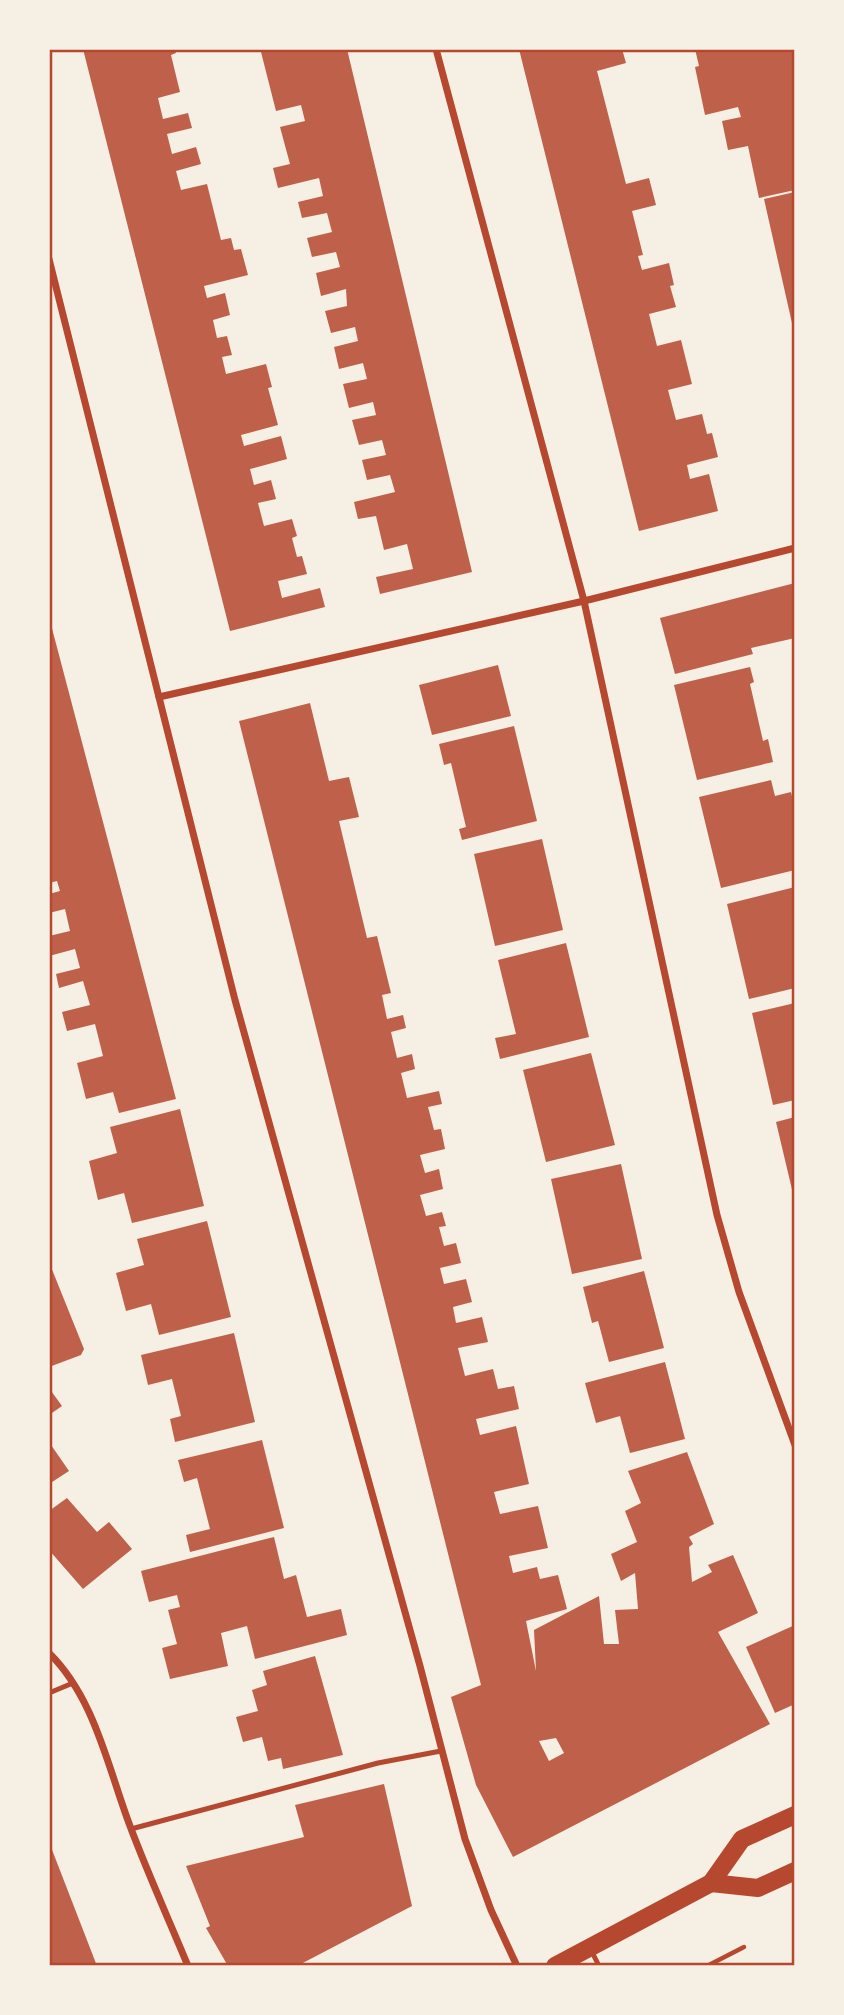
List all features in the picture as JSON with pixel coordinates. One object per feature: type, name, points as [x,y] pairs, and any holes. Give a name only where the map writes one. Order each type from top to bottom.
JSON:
[{"type":"main road","points":[[555,1966],[711,1883],[742,1839],[795,1815]]},
{"type":"main road","points":[[711,1883],[758,1888],[795,1871]]},
{"type":"street","points":[[436,49],[584,601],[718,1215],[739,1292],[795,1445]]},
{"type":"street","points":[[49,259],[235,1000],[420,1666],[464,1839],[491,1910],[517,1966]]},
{"type":"street","points":[[159,697],[584,601],[795,548]]},
{"type":"street","points":[[49,1653],[66,1669],[88,1707],[131,1829],[188,1966]]},
{"type":"lane","points":[[49,1693],[73,1683]]},
{"type":"lane","points":[[131,1829],[378,1763],[441,1751]]},
{"type":"lane","points":[[589,1947],[599,1966]]},
{"type":"path","points":[[707,1966],[744,1947]]},
{"type":"building","points":[[83,49],[175,49],[176,53],[171,55],[180,92],[158,98],[163,119],[188,113],[192,128],[167,134],[172,154],[196,147],[201,164],[176,171],[181,190],[207,184],[221,240],[231,238],[234,250],[241,249],[248,275],[204,286],[207,298],[225,293],[230,315],[213,320],[217,338],[227,336],[232,355],[222,357],[226,374],[266,364],[272,387],[268,388],[278,425],[241,435],[244,446],[281,436],[287,459],[250,469],[254,485],[271,480],[276,499],[258,503],[264,526],[292,519],[297,536],[292,538],[297,557],[302,556],[307,574],[278,581],[282,598],[320,588],[325,607],[230,631]]},
{"type":"building","points":[[272,49],[347,49],[472,572],[380,594],[376,577],[413,569],[407,544],[384,550],[376,516],[358,519],[354,502],[395,492],[390,475],[367,480],[362,460],[386,455],[382,440],[359,445],[352,420],[376,415],[373,402],[349,408],[343,384],[367,379],[363,363],[339,369],[334,347],[358,341],[355,327],[331,333],[325,311],[347,306],[346,289],[321,296],[316,273],[340,267],[336,252],[312,257],[307,238],[332,232],[327,213],[302,218],[298,202],[323,196],[319,178],[278,188],[273,168],[290,164],[280,127],[305,121],[301,105],[276,111],[261,52]]},
{"type":"building","points":[[519,49],[593,49],[594,52],[599,51],[598,49],[622,49],[626,63],[597,71],[626,184],[649,178],[656,205],[632,211],[643,255],[638,256],[642,270],[669,263],[674,285],[670,286],[676,307],[649,314],[657,346],[681,340],[692,384],[668,390],[676,420],[702,414],[707,434],[712,433],[718,457],[687,465],[690,479],[709,474],[718,511],[639,531]]},
{"type":"building","points":[[695,49],[795,49],[795,190],[759,198],[748,146],[728,150],[722,121],[741,117],[738,107],[705,115],[695,67],[699,66]]},
{"type":"building","points":[[795,192],[795,332],[794,332],[764,199]]},
{"type":"building","points":[[795,583],[795,638],[751,648],[753,654],[675,674],[660,618]]},
{"type":"building","points":[[49,617],[176,1099],[119,1113],[113,1092],[86,1099],[77,1063],[103,1056],[95,1024],[67,1031],[62,1012],[90,1005],[83,981],[59,988],[56,974],[80,968],[75,949],[49,956],[49,936],[70,931],[65,909],[49,913],[49,894],[60,891],[57,881],[49,883]]},
{"type":"building","points":[[498,665],[511,716],[432,735],[419,685]]},
{"type":"building","points":[[750,667],[754,682],[750,684],[763,741],[768,739],[773,762],[697,780],[674,685]]},
{"type":"building","points":[[310,703],[329,781],[349,777],[359,817],[339,821],[367,938],[377,936],[391,993],[382,995],[387,1019],[403,1015],[406,1028],[391,1032],[397,1058],[412,1054],[415,1069],[401,1073],[407,1098],[439,1091],[442,1104],[428,1107],[434,1130],[441,1129],[445,1149],[420,1155],[425,1173],[439,1169],[443,1189],[420,1195],[426,1216],[442,1212],[446,1226],[439,1227],[444,1246],[456,1243],[461,1263],[440,1268],[444,1284],[466,1279],[472,1302],[453,1307],[456,1323],[482,1317],[488,1342],[458,1348],[465,1376],[493,1369],[498,1389],[514,1386],[519,1409],[476,1419],[480,1435],[516,1426],[529,1484],[494,1492],[500,1514],[538,1506],[548,1548],[509,1556],[513,1573],[537,1567],[540,1579],[558,1575],[567,1609],[526,1621],[536,1671],[534,1630],[599,1596],[604,1644],[619,1644],[615,1610],[638,1609],[635,1573],[621,1581],[611,1554],[637,1542],[625,1511],[641,1503],[628,1471],[687,1452],[714,1524],[689,1537],[693,1544],[689,1547],[692,1582],[712,1572],[708,1565],[733,1555],[758,1613],[718,1632],[770,1724],[513,1857],[476,1785],[451,1697],[481,1685],[239,721]],"holes":[[[556,1738],[564,1753],[549,1761],[539,1741]]]},
{"type":"building","points":[[514,726],[537,821],[462,840],[459,829],[466,827],[451,763],[444,765],[439,744]]},
{"type":"building","points":[[771,780],[775,796],[791,792],[795,809],[795,870],[721,888],[699,797]]},
{"type":"building","points":[[542,839],[563,930],[495,946],[474,854]]},
{"type":"building","points":[[795,887],[795,988],[749,999],[727,904]]},
{"type":"building","points":[[566,943],[589,1037],[500,1059],[495,1038],[516,1034],[498,960]]},
{"type":"building","points":[[795,1003],[795,1100],[773,1105],[752,1013]]},
{"type":"building","points":[[591,1053],[615,1145],[546,1162],[523,1070]]},
{"type":"building","points":[[180,1109],[204,1206],[132,1223],[124,1193],[98,1200],[89,1161],[117,1153],[110,1127]]},
{"type":"building","points":[[795,1117],[795,1198],[794,1198],[776,1122]]},
{"type":"building","points":[[621,1164],[642,1259],[572,1274],[551,1179]]},
{"type":"building","points":[[207,1221],[231,1317],[159,1335],[151,1304],[126,1311],[116,1273],[144,1265],[137,1239]]},
{"type":"building","points":[[49,1262],[84,1349],[81,1355],[49,1367]]},
{"type":"building","points":[[644,1271],[664,1348],[609,1362],[598,1321],[592,1323],[583,1287]]},
{"type":"building","points":[[234,1333],[255,1422],[175,1442],[170,1419],[181,1416],[172,1379],[148,1385],[141,1355]]},
{"type":"building","points":[[665,1362],[685,1439],[630,1453],[620,1416],[596,1423],[585,1383]]},
{"type":"building","points":[[49,1388],[62,1406],[49,1415]]},
{"type":"building","points":[[262,1440],[284,1528],[190,1552],[186,1535],[210,1529],[197,1478],[184,1482],[178,1460]]},
{"type":"building","points":[[49,1442],[69,1471],[49,1484]]},
{"type":"building","points":[[67,1498],[97,1532],[109,1522],[132,1549],[83,1589],[49,1550],[49,1511]]},
{"type":"building","points":[[274,1537],[284,1579],[296,1575],[307,1617],[341,1609],[347,1635],[255,1659],[247,1626],[221,1633],[228,1666],[170,1679],[162,1648],[177,1644],[168,1610],[180,1607],[177,1595],[149,1602],[141,1571]]},
{"type":"building","points":[[795,1625],[795,1704],[775,1713],[746,1647]]},
{"type":"building","points":[[315,1656],[343,1755],[283,1769],[281,1758],[268,1761],[262,1737],[243,1742],[236,1717],[258,1711],[252,1690],[267,1685],[263,1671]]},
{"type":"building","points":[[384,1784],[412,1906],[297,1966],[228,1966],[206,1928],[210,1926],[186,1866],[304,1837],[295,1805]]},
{"type":"building","points":[[49,1842],[97,1966],[49,1966]]}]
